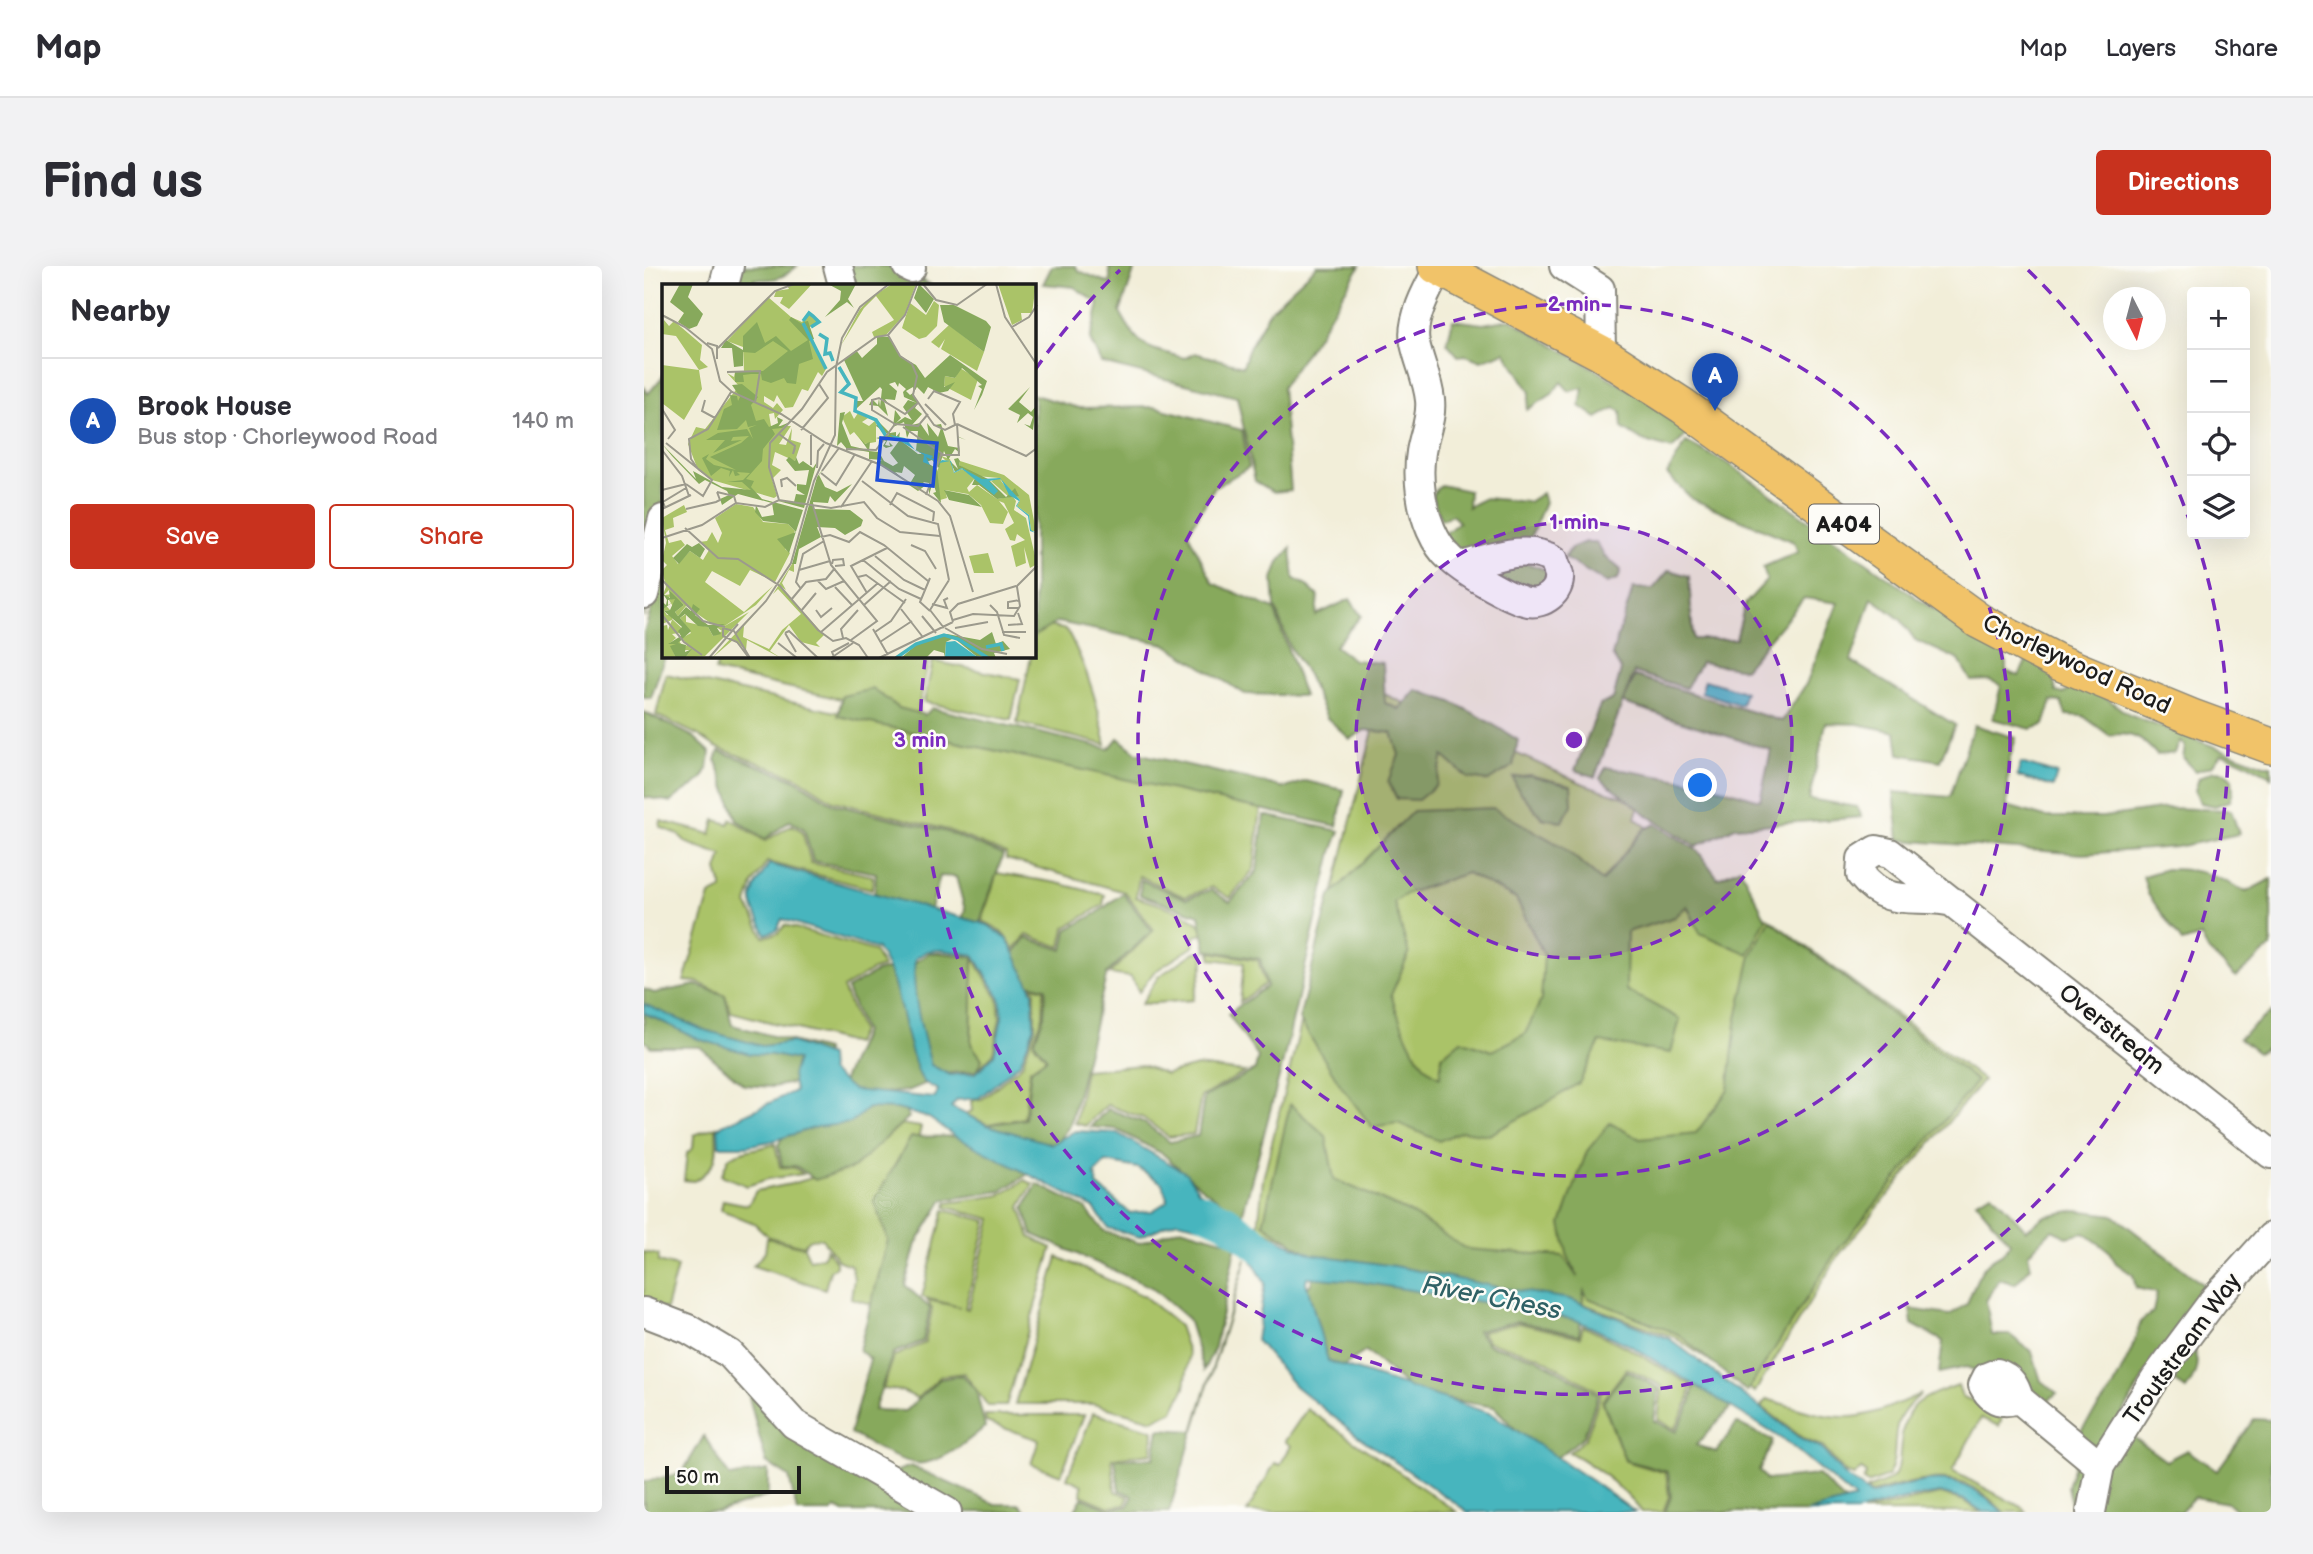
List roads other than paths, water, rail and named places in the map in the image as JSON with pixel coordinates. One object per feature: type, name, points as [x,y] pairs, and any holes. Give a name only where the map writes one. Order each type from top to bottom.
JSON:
[{"type":"main road","name":"Chorleywood Road","points":[[1437,267],[1601,353],[1683,406],[1979,621],[2058,662],[2271,746]]},
{"type":"street","points":[[724,284],[729,266]]},
{"type":"street","points":[[838,266],[843,284]]},
{"type":"street","points":[[1564,266],[1600,289],[1601,353]]},
{"type":"street","points":[[1437,267],[1417,318],[1414,339],[1431,402],[1419,474],[1431,531],[1449,558],[1461,566]]},
{"type":"street","points":[[644,594],[662,523]]},
{"type":"street","name":"Overstream","points":[[1953,902],[2271,1153]]},
{"type":"street","name":"Troutstream Way","points":[[2091,1510],[2100,1466],[2155,1378],[2214,1300],[2271,1237]]},
{"type":"street","points":[[644,1312],[688,1329],[726,1352],[794,1424],[947,1512]]},
{"type":"street","points":[[2019,1399],[2100,1466]]},
{"type":"water","points":[[1705,680],[1745,692],[1741,705],[1701,692]]},
{"type":"water","points":[[2021,763],[2057,774],[2053,787],[2017,776]]},
{"type":"water","points":[[769,864],[988,925],[1008,940],[1033,992],[1034,1028],[1020,1063],[979,1098],[957,1100],[951,1107],[987,1125],[1052,1144],[1075,1131],[1117,1133],[1186,1173],[1199,1191],[1243,1222],[1239,1239],[1216,1229],[1177,1221],[1139,1237],[1108,1228],[1094,1208],[956,1137],[929,1118],[897,1109],[868,1108],[851,1123],[817,1127],[746,1146],[719,1146],[718,1127],[795,1091],[792,1075],[797,1060],[750,1054],[698,1039],[644,1013],[644,1004],[701,1029],[762,1046],[792,1042],[829,1056],[830,1071],[853,1090],[935,1098],[938,1090],[924,1082],[919,1073],[895,987],[877,949],[782,919],[777,930],[766,934],[755,913],[752,899]],"holes":[[[941,950],[974,955],[1000,998],[1002,1017],[994,1055],[976,1073],[950,1075],[931,1065],[916,999],[915,959],[927,951]],[[1106,1162],[1138,1168],[1162,1183],[1168,1201],[1152,1211],[1130,1213],[1097,1185],[1095,1173]]]},
{"type":"water","points":[[1253,1229],[1312,1254],[1395,1266],[1570,1299],[1670,1339],[1804,1441],[1820,1447],[1843,1474],[1871,1495],[1925,1481],[1940,1481],[1970,1488],[2003,1512],[1983,1512],[1965,1500],[1940,1493],[1856,1512],[1807,1512],[1855,1499],[1788,1443],[1629,1345],[1576,1320],[1356,1281],[1307,1277],[1306,1282],[1328,1361],[1492,1414],[1635,1512],[1468,1512],[1359,1437],[1295,1386],[1256,1340],[1265,1283],[1246,1250]]},
{"type":"waterway","name":"River Chess","points":[[1200,1209],[1226,1221],[1269,1253],[1279,1272]]},
{"type":"place","name":"Brook House","points":[[1715,411]]}]
